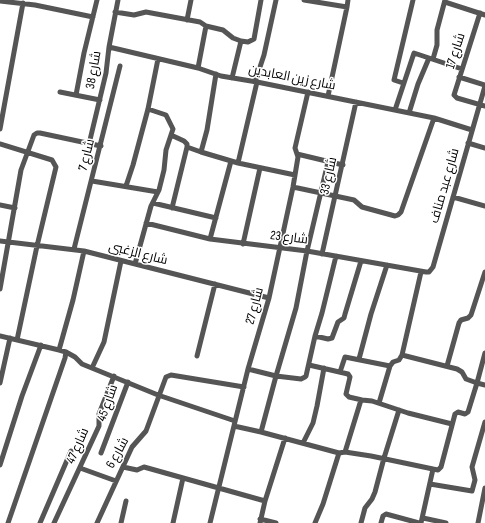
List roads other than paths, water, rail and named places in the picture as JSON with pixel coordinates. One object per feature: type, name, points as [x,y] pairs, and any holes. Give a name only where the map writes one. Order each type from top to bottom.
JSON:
[{"type":"street","points":[[76,96],[84,53],[97,0]]},
{"type":"street","name":"شارع 38","points":[[89,144],[106,73],[109,47],[118,0]]},
{"type":"street","points":[[187,20],[191,0]]},
{"type":"street","points":[[115,12],[134,15],[146,12],[200,22],[206,26],[223,30],[233,38],[248,42],[254,39],[261,0]]},
{"type":"street","points":[[238,163],[276,0]]},
{"type":"street","points":[[304,0],[347,7]]},
{"type":"street","points":[[328,96],[348,0]]},
{"type":"street","points":[[403,83],[394,80],[414,0]]},
{"type":"street","points":[[0,1],[23,3],[93,17]]},
{"type":"street","points":[[409,113],[418,84],[437,45],[437,30],[445,1],[482,14]]},
{"type":"street","points":[[0,129],[23,3]]},
{"type":"street","name":"شارع 17","points":[[482,14],[454,93],[454,96],[482,105]]},
{"type":"street","points":[[198,68],[206,26]]},
{"type":"street","points":[[232,78],[241,41]]},
{"type":"street","name":"شارع زين العابدين","points":[[109,47],[198,68],[232,78],[434,118],[472,130]]},
{"type":"street","points":[[395,110],[414,53],[462,69]]},
{"type":"street","points":[[126,186],[148,109],[158,59]]},
{"type":"street","name":"شارع 7","points":[[74,249],[120,66]]},
{"type":"street","points":[[201,152],[207,130],[216,74]]},
{"type":"street","points":[[459,77],[485,86]]},
{"type":"street","name":"شارع عبد مناف","points":[[429,272],[433,267],[468,143],[482,105],[485,86]]},
{"type":"street","points":[[60,92],[100,100]]},
{"type":"street","name":"شارع 27","points":[[210,523],[248,369],[269,298],[293,187],[298,158],[295,148],[308,92]]},
{"type":"street","name":"شارع 33","points":[[322,254],[356,102]]},
{"type":"street","points":[[135,264],[146,223],[158,192],[164,170],[166,150],[173,129],[166,115],[148,109]]},
{"type":"street","points":[[293,187],[354,200],[362,207],[395,216],[400,215],[434,118]]},
{"type":"street","points":[[0,289],[22,170],[32,138],[38,133],[101,146]]},
{"type":"street","points":[[171,135],[187,144],[172,208]]},
{"type":"street","points":[[468,143],[485,148]]},
{"type":"street","points":[[0,144],[52,160],[56,167],[17,340]]},
{"type":"street","points":[[187,147],[238,163],[295,175]]},
{"type":"street","points":[[297,154],[343,165]]},
{"type":"street","points":[[210,239],[231,161]]},
{"type":"street","points":[[261,432],[296,308],[307,251],[328,162]]},
{"type":"street","points":[[243,244],[260,168]]},
{"type":"street","points":[[92,180],[158,192]]},
{"type":"street","points":[[453,197],[485,206]]},
{"type":"street","points":[[153,203],[216,218]]},
{"type":"street","points":[[0,207],[15,208]]},
{"type":"street","name":"شارع 23","points":[[146,223],[210,239],[307,251],[421,272],[429,272]]},
{"type":"street","name":"شارع الزغبى","points":[[0,241],[84,251],[269,298]]},
{"type":"street","points":[[59,350],[73,300],[84,251]]},
{"type":"street","points":[[248,369],[276,376],[303,379],[306,376],[336,256]]},
{"type":"street","points":[[92,368],[104,342],[121,260]]},
{"type":"street","points":[[315,336],[328,339],[332,338],[338,322],[344,318],[361,261]]},
{"type":"street","points":[[359,359],[371,314],[387,265]]},
{"type":"street","points":[[378,403],[390,366],[395,361],[400,359],[402,355],[421,272]]},
{"type":"street","points":[[447,366],[458,325],[461,320],[472,315],[485,272]]},
{"type":"street","points":[[197,356],[215,284]]},
{"type":"street","points":[[0,336],[66,352],[75,357],[82,364],[234,424],[339,453],[345,452],[384,458],[438,470],[441,467],[456,412],[467,413],[469,411],[485,353]]},
{"type":"street","points":[[0,383],[10,338]]},
{"type":"street","points":[[0,465],[22,396],[41,346]]},
{"type":"street","points":[[8,523],[66,352]]},
{"type":"street","points":[[402,355],[459,370],[466,379],[485,385]]},
{"type":"street","points":[[340,372],[344,357],[390,366]]},
{"type":"street","points":[[309,365],[347,373],[349,375],[347,396],[360,400],[372,401],[452,424]]},
{"type":"street","points":[[303,443],[312,423],[317,406],[324,368]]},
{"type":"street","name":"شارع 6","points":[[97,523],[133,445],[146,431],[165,379],[170,375],[244,387]]},
{"type":"street","name":"شارع 47","points":[[54,523],[99,426],[99,414],[114,376]]},
{"type":"street","name":"شارع 45","points":[[101,453],[128,382]]},
{"type":"street","points":[[345,452],[360,400]]},
{"type":"street","points":[[361,523],[365,508],[375,492],[399,410]]},
{"type":"street","points":[[430,484],[472,491],[475,480],[472,468],[485,422]]},
{"type":"street","points":[[276,523],[260,521],[285,438]]},
{"type":"street","points":[[40,523],[71,451]]},
{"type":"street","points":[[314,523],[323,504],[339,453]]},
{"type":"street","points":[[123,467],[137,470],[144,467],[265,501]]},
{"type":"street","points":[[80,468],[116,482]]},
{"type":"street","points":[[421,521],[433,469]]},
{"type":"street","points":[[174,523],[183,478]]},
{"type":"street","points":[[478,523],[485,488]]},
{"type":"street","points":[[121,523],[126,500]]},
{"type":"street","points":[[381,523],[383,516],[386,514],[421,521],[446,523]]}]
